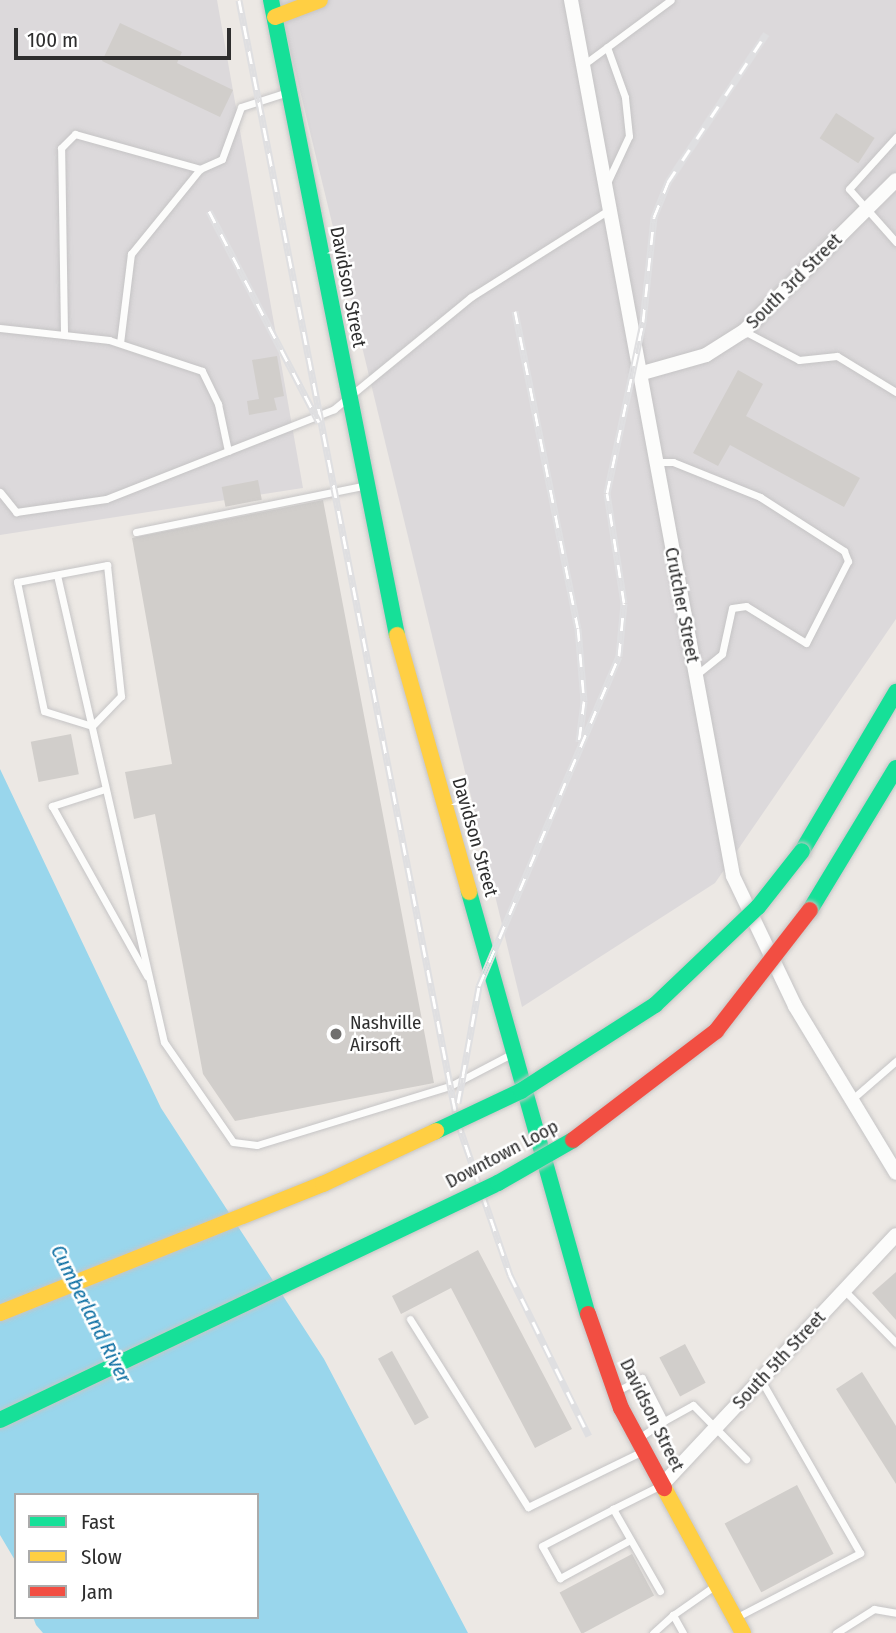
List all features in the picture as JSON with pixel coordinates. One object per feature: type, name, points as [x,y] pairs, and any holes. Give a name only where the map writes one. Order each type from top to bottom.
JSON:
[{"type":"main road","name":"Davidson Street","points":[[271,0],[387,599],[514,1053],[615,1392],[739,1626]]},
{"type":"main road","points":[[275,17],[320,0]]},
{"type":"main road","points":[[0,1312],[323,1184],[521,1091],[654,1005],[758,907],[802,852],[896,692]]},
{"type":"main road","name":"Downtown Loop","points":[[0,1420],[462,1201],[581,1135],[716,1031],[810,910],[896,768]]},
{"type":"street","name":"Crutcher Street","points":[[571,0],[733,877],[794,1006],[896,1173]]},
{"type":"street","name":"South 3rd Street","points":[[639,374],[706,355],[744,331],[896,180]]},
{"type":"street","name":"South 5th Street","points":[[662,1485],[896,1235]]},
{"type":"lane","points":[[583,65],[671,0]]},
{"type":"lane","points":[[606,185],[629,136],[625,97],[607,47]]},
{"type":"lane","points":[[120,343],[131,254],[200,169],[222,159],[241,107],[289,91]]},
{"type":"lane","points":[[64,332],[61,148],[75,134],[200,169]]},
{"type":"lane","points":[[896,137],[849,189],[864,211],[896,242]]},
{"type":"lane","points":[[0,492],[16,512],[106,499],[334,409],[471,298],[610,209]]},
{"type":"lane","points":[[0,328],[64,332],[120,343],[201,371],[218,404],[228,451]]},
{"type":"lane","points":[[744,331],[799,360],[837,356],[896,392]]},
{"type":"lane","points":[[655,461],[673,462],[760,497],[844,551],[848,561],[806,643],[746,606],[732,608],[722,654],[695,675]]},
{"type":"lane","points":[[136,532],[365,486]]},
{"type":"lane","points":[[107,565],[121,696],[92,726],[44,711],[17,582],[107,565]]},
{"type":"lane","points":[[57,575],[164,1042],[241,1146],[450,1086],[514,1053]]},
{"type":"lane","points":[[105,789],[52,806],[153,986]]},
{"type":"lane","points":[[851,1100],[896,1061]]},
{"type":"lane","points":[[844,1290],[896,1343]]},
{"type":"lane","points":[[410,1319],[528,1507],[641,1445],[664,1421],[693,1405],[746,1460]]},
{"type":"lane","points":[[615,1392],[642,1378],[664,1421]]},
{"type":"lane","points":[[739,1626],[860,1553],[761,1379]]},
{"type":"lane","points":[[630,1540],[560,1578],[542,1546],[662,1485]]},
{"type":"lane","points":[[613,1509],[660,1591]]},
{"type":"lane","points":[[653,1633],[673,1615],[717,1585]]},
{"type":"lane","points":[[836,1633],[874,1609],[896,1613]]},
{"type":"lane","points":[[673,1615],[683,1633]]},
{"type":"shaded area","points":[[0,0],[217,0],[303,488],[0,535]]},
{"type":"shaded area","points":[[278,0],[896,0],[896,619],[715,883],[522,1007]]},
{"type":"water","name":"Cumberland River","points":[[0,769],[161,1108],[324,1359],[468,1633],[43,1633],[36,1625],[34,1619],[259,1619],[259,1493],[14,1493],[14,1559],[0,1535]]},
{"type":"building","points":[[120,23],[182,52],[177,63],[233,90],[220,117],[102,61]]},
{"type":"building","points":[[836,113],[875,138],[858,163],[820,138]]},
{"type":"building","points":[[277,356],[284,396],[274,398],[277,410],[249,415],[247,401],[259,399],[252,360]]},
{"type":"building","points":[[738,370],[763,384],[746,416],[860,478],[844,507],[730,445],[718,466],[693,453]]},
{"type":"building","points":[[258,480],[262,500],[225,507],[222,487]]},
{"type":"building","points":[[323,500],[434,1083],[235,1121],[203,1074],[155,814],[134,819],[125,772],[172,764],[132,538]]},
{"type":"building","points":[[71,734],[79,774],[39,782],[31,742]]},
{"type":"building","points":[[478,1250],[572,1429],[535,1448],[451,1288],[401,1314],[392,1296]]},
{"type":"building","points":[[896,1272],[896,1320],[872,1293]]},
{"type":"building","points":[[685,1344],[706,1383],[680,1396],[659,1358]]},
{"type":"building","points":[[392,1351],[429,1417],[415,1425],[378,1359]]},
{"type":"building","points":[[862,1372],[896,1426],[896,1484],[836,1389]]},
{"type":"building","points":[[797,1485],[834,1554],[761,1592],[725,1523]]},
{"type":"building","points":[[632,1554],[654,1595],[581,1633],[560,1592]]},
{"type":"railway","points":[[239,0],[457,1120],[510,1275],[589,1436]]},
{"type":"railway","points":[[458,1103],[479,986],[619,656],[624,603],[607,493],[643,322],[654,217],[668,182],[766,34]]},
{"type":"railway","points":[[209,211],[319,422]]},
{"type":"railway","points":[[515,311],[578,628],[584,701],[579,742]]},
{"type":"traffic: fast","points":[[271,0],[397,635]]},
{"type":"traffic: fast","points":[[802,851],[896,692]]},
{"type":"traffic: fast","points":[[810,910],[896,768]]},
{"type":"traffic: fast","points":[[436,1131],[521,1091],[655,1005],[758,907],[802,851]]},
{"type":"traffic: fast","points":[[469,892],[588,1314]]},
{"type":"traffic: fast","points":[[0,1420],[498,1183],[573,1140]]},
{"type":"traffic: slow","points":[[275,17],[320,0]]},
{"type":"traffic: slow","points":[[397,635],[469,892]]},
{"type":"traffic: slow","points":[[0,1313],[323,1184],[436,1131]]},
{"type":"traffic: slow","points":[[664,1488],[743,1633]]},
{"type":"traffic: jam","points":[[573,1140],[716,1031],[810,910]]},
{"type":"traffic: jam","points":[[588,1314],[621,1408],[664,1488]]},
{"type":"place","name":"Nashville Airsoft","points":[[336,1034]]}]
